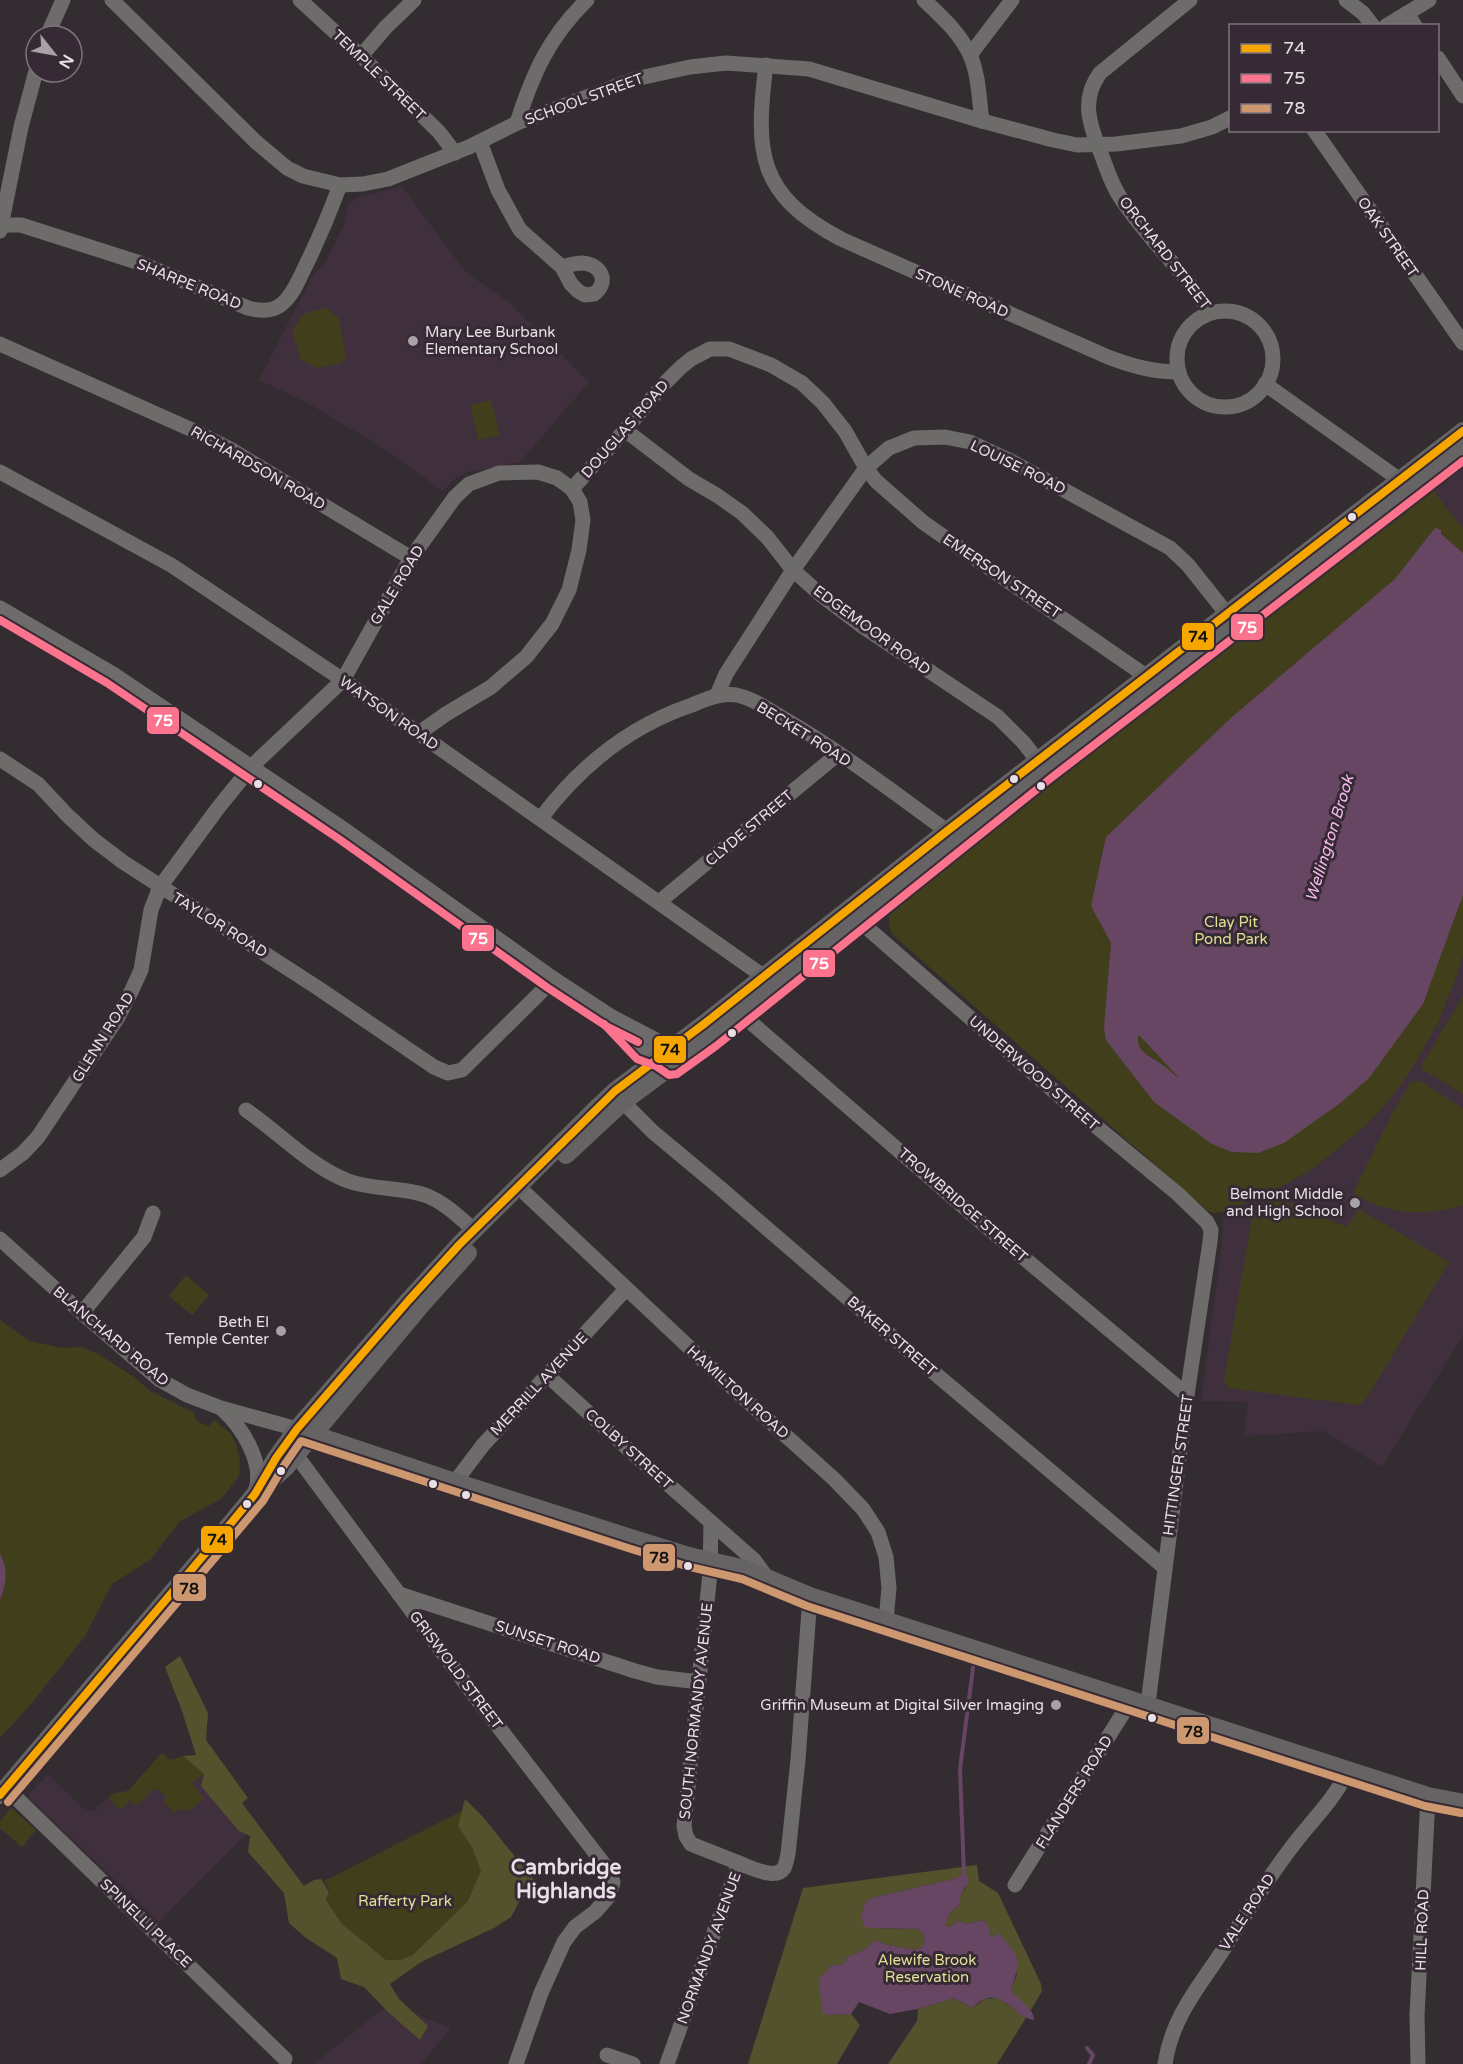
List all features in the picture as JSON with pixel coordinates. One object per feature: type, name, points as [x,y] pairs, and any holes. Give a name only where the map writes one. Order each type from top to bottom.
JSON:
[{"type":"main road","points":[[1231,619],[1463,431]]},
{"type":"main road","points":[[3,1792],[255,1494],[296,1455],[305,1431],[434,1271],[474,1230],[619,1096],[735,1009],[1041,765],[1231,619],[1463,448]]},
{"type":"main road","points":[[255,1494],[276,1458],[305,1431],[444,1279],[619,1096]]},
{"type":"main road","name":"BLANCHARD ROAD","points":[[305,1431],[454,1482],[689,1556],[745,1569],[810,1596],[1066,1680],[1428,1796],[1463,1803]]},
{"type":"street","points":[[52,24],[63,0]]},
{"type":"street","name":"SCHOOL STREET","points":[[112,0],[256,142],[286,168],[303,176],[340,185],[363,184],[388,179],[455,153],[517,123],[614,86],[665,71],[726,63],[809,69],[982,121],[1077,145],[1098,145],[1181,136],[1212,127],[1229,118]]},
{"type":"street","name":"TEMPLE STREET","points":[[300,0],[440,132],[455,153]]},
{"type":"street","points":[[361,56],[414,0]]},
{"type":"street","points":[[517,123],[529,85],[548,47],[571,15],[587,0]]},
{"type":"street","points":[[924,0],[956,34],[970,55],[982,121]]},
{"type":"street","points":[[970,55],[1012,0]]},
{"type":"street","name":"ORCHARD STREET","points":[[1190,0],[1100,73],[1091,86],[1088,99],[1091,125],[1119,195],[1150,237],[1200,296],[1210,313],[1225,311],[1247,316],[1259,325],[1268,338],[1273,356],[1270,374],[1265,384]]},
{"type":"street","points":[[1346,0],[1363,13],[1371,24]]},
{"type":"street","points":[[1393,24],[1411,19],[1429,0]]},
{"type":"street","points":[[1439,61],[1463,96]]},
{"type":"street","name":"STONE ROAD","points":[[766,65],[760,113],[762,145],[774,184],[786,201],[802,215],[841,239],[1108,357],[1135,367],[1159,372],[1179,372]]},
{"type":"street","points":[[1,227],[21,127],[33,84]]},
{"type":"street","name":"OAK STREET","points":[[1315,132],[1463,344]]},
{"type":"street","points":[[480,142],[498,190],[520,230],[562,267]]},
{"type":"street","name":"SHARPE ROAD","points":[[1,227],[21,225],[140,263],[248,308],[270,310],[283,304],[293,291],[324,231],[340,185]]},
{"type":"street","points":[[1210,313],[1189,327],[1178,347],[1177,360],[1182,381],[1196,397],[1220,406],[1235,405],[1246,401],[1265,384],[1400,480]]},
{"type":"street","name":"RICHARDSON ROAD","points":[[0,344],[210,439],[411,558]]},
{"type":"street","name":"DOUGLAS ROAD","points":[[419,733],[491,687],[526,657],[552,624],[569,590],[579,550],[583,520],[580,502],[572,489],[662,386],[691,359],[710,349],[729,349],[771,365],[802,383],[824,403],[845,431],[866,468]]},
{"type":"street","name":"EDGEMOOR ROAD","points":[[625,430],[688,479],[742,513],[767,537],[793,570],[821,595],[862,626],[998,717],[1024,743],[1041,765]]},
{"type":"street","name":"LOUISE ROAD","points":[[717,695],[726,674],[793,570],[866,468],[889,448],[914,438],[945,437],[970,442],[1011,461],[1170,548],[1188,564],[1231,619]]},
{"type":"street","name":"EMERSON STREET","points":[[866,468],[882,487],[924,523],[1152,680]]},
{"type":"street","name":"WATSON ROAD","points":[[0,472],[171,566],[343,680],[769,980]]},
{"type":"street","name":"GALE ROAD","points":[[252,766],[343,680],[411,558],[455,496],[470,484],[499,473],[538,472],[557,478],[572,489]]},
{"type":"street","points":[[0,609],[113,674],[252,766],[554,979],[612,1017],[643,1051],[667,1060]]},
{"type":"street","name":"BECKET ROAD","points":[[541,818],[572,781],[598,757],[630,734],[663,715],[717,695],[737,695],[758,703],[797,726],[953,835]]},
{"type":"street","name":"CLYDE STREET","points":[[659,902],[838,754]]},
{"type":"street","name":"TAYLOR ROAD","points":[[0,759],[33,780],[94,840],[160,887],[199,909],[434,1067],[448,1073],[462,1070],[554,979]]},
{"type":"street","name":"GLENN ROAD","points":[[0,1170],[23,1153],[38,1137],[118,1017],[141,969],[150,910],[160,887],[252,766]]},
{"type":"street","name":"UNDERWOOD STREET","points":[[853,914],[1054,1091],[1178,1194],[1210,1226]]},
{"type":"street","name":"TROWBRIDGE STREET","points":[[735,1009],[987,1227],[1187,1395]]},
{"type":"street","name":"BAKER STREET","points":[[619,1096],[653,1132],[1164,1567]]},
{"type":"street","points":[[246,1110],[294,1150],[319,1166],[367,1187],[424,1195],[440,1202],[474,1230]]},
{"type":"street","name":"HAMILTON ROAD","points":[[526,1194],[726,1382],[834,1479],[863,1509],[878,1532],[886,1557],[889,1588],[886,1620]]},
{"type":"street","points":[[82,1313],[144,1237],[153,1213]]},
{"type":"street","name":"HITTINGER STREET","points":[[1140,1702],[1164,1567],[1210,1242],[1210,1226]]},
{"type":"street","name":"BLANCHARD ROAD","points":[[0,1239],[160,1380],[187,1395],[221,1408],[305,1431]]},
{"type":"street","name":"MERRILL AVENUE","points":[[454,1482],[483,1444],[626,1289]]},
{"type":"street","name":"COLBY STREET","points":[[547,1375],[754,1560],[768,1579]]},
{"type":"street","points":[[221,1408],[242,1430],[257,1466],[259,1479],[255,1494]]},
{"type":"street","name":"GRISWOLD STREET","points":[[296,1455],[603,1863],[613,1882],[609,1896],[595,1912],[575,1927],[564,1942],[541,1993],[516,2064]]},
{"type":"street","points":[[711,1523],[711,1561]]},
{"type":"street","name":"SOUTH NORMANDY AVENUE","points":[[711,1561],[684,1826],[691,1844],[739,1863]]},
{"type":"street","name":"SUNSET ROAD","points":[[399,1594],[635,1671],[657,1677],[699,1682]]},
{"type":"street","name":"NORMANDY AVENUE","points":[[667,2064],[739,1863],[772,1874],[779,1873],[784,1868],[788,1854],[798,1760],[810,1596]]},
{"type":"street","name":"FLANDERS ROAD","points":[[1015,1885],[1140,1702]]},
{"type":"street","name":"VALE ROAD","points":[[1165,2064],[1168,2045],[1177,2020],[1196,1988],[1292,1846],[1335,1795],[1348,1770]]},
{"type":"street","name":"SPINELLI PLACE","points":[[3,1792],[285,2059]]},
{"type":"street","name":"HILL ROAD","points":[[1418,2064],[1417,2015],[1428,1796]]},
{"type":"street","points":[[607,2055],[633,2064]]},
{"type":"shaded area","name":"Mary Lee Burbank Elementary School","points":[[402,186],[465,272],[509,302],[589,382],[520,462],[467,472],[454,479],[443,491],[383,448],[306,402],[259,380],[314,273],[323,267],[345,223],[348,205],[356,198]]},
{"type":"shaded area","points":[[1463,465],[1463,528],[1432,487]]},
{"type":"shaded area","name":"Belmont Middle and High School","points":[[1463,956],[1463,1335],[1382,1467],[1324,1431],[1244,1436],[1248,1402],[1201,1401],[1223,1235],[1223,1212],[1270,1193],[1314,1168],[1364,1127],[1385,1105],[1421,1053],[1438,1023]]},
{"type":"shaded area","points":[[180,1656],[208,1713],[206,1740],[248,1798],[242,1803],[304,1886],[321,1879],[329,1892],[326,1900],[342,1924],[386,1960],[401,1960],[413,1955],[468,1901],[481,1871],[472,1847],[458,1826],[465,1799],[483,1817],[537,1884],[519,1902],[511,1917],[494,1928],[421,1962],[390,1984],[399,1999],[428,2026],[420,2040],[364,1987],[341,1979],[337,1958],[306,1938],[289,1923],[284,1893],[248,1852],[250,1836],[239,1831],[201,1786],[204,1774],[183,1756],[196,1755],[165,1667]]},
{"type":"shaded area","points":[[162,1753],[170,1760],[183,1756],[214,1783],[246,1834],[159,1922],[29,1798],[30,1793],[48,1775],[84,1809],[95,1811],[115,1793],[128,1791]]},
{"type":"shaded area","points":[[977,1865],[979,1881],[998,1893],[1041,1984],[1042,1991],[1031,2010],[1017,1999],[1011,1990],[1017,1974],[997,1934],[993,1937],[988,1934],[983,1920],[968,1924],[959,1921],[949,1927],[945,1925],[950,1913],[959,1905],[960,1894],[966,1888],[964,1875],[866,1901],[861,1916],[870,1928],[918,1929],[925,1936],[923,1946],[915,1950],[888,1945],[876,1940],[862,1951],[847,1957],[844,1964],[830,1966],[828,2015],[851,2014],[860,2025],[837,2064],[748,2064],[803,1888]]},
{"type":"shaded area","points":[[954,1998],[972,2008],[985,1999],[999,1998],[1026,2018],[997,2064],[888,2064],[917,2021],[918,2009]]},
{"type":"shaded area","points":[[389,2004],[451,2028],[421,2064],[314,2064]]},
{"type":"green space","points":[[326,308],[338,317],[346,356],[342,363],[318,368],[301,360],[292,332],[303,314]]},
{"type":"green space","points":[[491,400],[500,435],[478,440],[470,405]]},
{"type":"green space","name":"Clay Pit Pond Park","points":[[1432,487],[1463,528],[1463,956],[1438,1023],[1421,1053],[1406,1078],[1364,1127],[1314,1168],[1270,1193],[1223,1212],[1213,1213],[895,937],[889,924],[891,909]]},
{"type":"green space","points":[[1463,996],[1463,1094],[1420,1068]]},
{"type":"green space","points":[[1420,1081],[1463,1108],[1463,1205],[1435,1211],[1393,1210],[1353,1193],[1410,1083]]},
{"type":"green space","points":[[1275,1197],[1347,1227],[1359,1209],[1449,1262],[1364,1402],[1357,1405],[1228,1388],[1224,1381],[1253,1211]]},
{"type":"green space","points":[[186,1275],[209,1295],[192,1315],[169,1296]]},
{"type":"green space","points":[[0,1320],[29,1341],[62,1348],[81,1347],[98,1354],[134,1377],[150,1391],[194,1413],[197,1422],[209,1426],[214,1420],[231,1434],[240,1461],[239,1476],[222,1498],[179,1522],[151,1559],[112,1584],[85,1636],[31,1704],[0,1738]]},
{"type":"green space","points":[[162,1753],[170,1760],[183,1756],[204,1774],[192,1783],[204,1798],[190,1811],[187,1809],[173,1812],[163,1802],[166,1796],[155,1788],[137,1806],[129,1801],[121,1810],[108,1797],[115,1793],[128,1791]]},
{"type":"green space","name":"Rafferty Park","points":[[470,1807],[493,1902],[434,1947],[382,1971],[355,1935],[342,1924],[326,1900],[330,1891],[324,1881]]},
{"type":"green space","points":[[11,1808],[36,1830],[22,1847],[0,1828],[0,1821]]},
{"type":"water","name":"Clay Pit Pond Park","points":[[1435,528],[1441,530],[1441,534],[1463,553],[1463,895],[1423,1004],[1369,1078],[1339,1104],[1284,1143],[1258,1153],[1232,1152],[1212,1144],[1154,1102],[1106,1040],[1104,1028],[1111,943],[1091,906],[1106,837],[1232,717],[1395,579]],"holes":[[[1138,1036],[1179,1078],[1142,1051],[1138,1042]]]},
{"type":"water","points":[[0,1554],[5,1566],[6,1577],[0,1600]]},
{"type":"water","points":[[964,1875],[969,1881],[961,1894],[959,1905],[950,1913],[945,1925],[949,1927],[959,1921],[968,1924],[983,1920],[990,1930],[989,1934],[993,1937],[998,1933],[1017,1959],[1011,1990],[1029,2008],[1034,2020],[1022,2015],[1005,2002],[992,1998],[983,2000],[972,2008],[954,1998],[918,2009],[890,2014],[859,2002],[851,2014],[828,2015],[823,2013],[820,1977],[830,1966],[844,1964],[847,1957],[862,1951],[876,1940],[888,1945],[915,1950],[923,1946],[925,1936],[918,1929],[864,1926],[861,1916],[866,1901]]},
{"type":"waterway","name":"Wellington Brook","points":[[961,1879],[964,1875],[960,1769],[974,1660]]},
{"type":"waterway","name":"Wellington Brook","points":[[1087,2048],[1093,2055],[1089,2064]]},
{"type":"transit line","name":"74","points":[[0,1795],[232,1522],[255,1494],[276,1458],[297,1429],[409,1300],[459,1245],[615,1091],[1463,431]]},
{"type":"transit line","name":"75","points":[[604,1024],[637,1059],[656,1066],[669,1075],[677,1074],[716,1046],[1051,778],[1463,461]]},
{"type":"transit line","name":"75","points":[[0,620],[107,683],[339,839],[548,988],[606,1026],[638,1042]]},
{"type":"transit line","name":"78","points":[[8,1802],[263,1501],[301,1441],[628,1548],[686,1566],[742,1579],[807,1606],[1425,1806],[1461,1813]]},
{"type":"place","name":"Mary Lee Burbank Elementary School","points":[[413,341]]},
{"type":"place","name":"Belmont Middle and High School","points":[[1355,1203]]},
{"type":"place","name":"Beth El Temple Center","points":[[281,1331]]},
{"type":"place","name":"Griffin Museum at Digital Silver Imaging","points":[[1056,1705]]},
{"type":"district","name":"Cambridge Highlands","points":[[566,1879]]},
{"type":"park label","name":"Alewife Brook Reservation","points":[[927,1968]]}]
